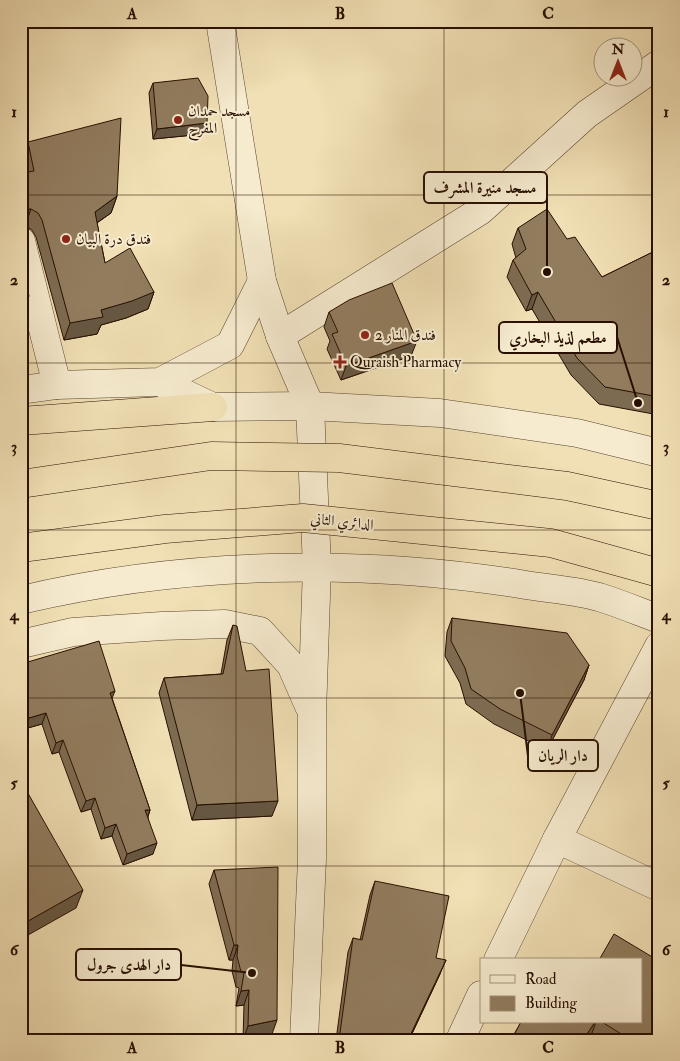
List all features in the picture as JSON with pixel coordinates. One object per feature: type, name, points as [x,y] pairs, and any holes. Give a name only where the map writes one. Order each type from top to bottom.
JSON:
[{"type":"highway","points":[[21,421],[213,407]]},
{"type":"highway","points":[[21,484],[211,456],[339,458],[567,486],[659,506]]},
{"type":"highway","name":"الدائري الثاني","points":[[21,548],[165,529],[303,518],[551,543],[659,573]]},
{"type":"street","points":[[220,21],[262,281],[280,336],[310,406],[317,567],[312,713],[312,859],[304,1040]]},
{"type":"street","points":[[280,336],[480,211],[587,114],[659,64]]},
{"type":"street","points":[[21,241],[57,385]]},
{"type":"street","points":[[21,390],[57,385],[160,382],[230,346],[262,281]]},
{"type":"street","points":[[160,382],[213,407],[310,406],[440,414],[577,432],[659,453]]},
{"type":"street","points":[[21,600],[167,575],[317,567],[458,574],[601,598],[659,619]]},
{"type":"street","points":[[21,644],[73,632],[162,626],[225,624],[260,632],[291,666],[312,713]]},
{"type":"street","points":[[499,958],[557,839],[659,646]]},
{"type":"street","points":[[557,839],[659,887]]},
{"type":"street","points":[[460,1040],[480,997]]},
{"type":"building","name":"مسجد حمدان المفرح","points":[[198,78],[208,96],[207,123],[157,129],[153,83]]},
{"type":"building","name":"فندق درة البيان","points":[[121,118],[117,196],[95,212],[105,263],[130,248],[154,292],[101,310],[103,317],[70,323],[42,220],[38,213],[31,209],[21,210],[21,173],[34,171],[28,142]]},
{"type":"building","points":[[547,209],[567,239],[575,237],[602,277],[659,249],[659,397],[605,387],[577,358],[538,292],[532,295],[513,260],[526,249],[518,228]]},
{"type":"building","points":[[21,265],[29,296],[21,297]]},
{"type":"building","name":"فندق المنار 2","points":[[392,283],[417,341],[346,366],[332,334],[338,332],[329,312],[349,300]]},
{"type":"building","points":[[452,618],[567,633],[589,665],[552,735],[500,709],[471,689],[465,668],[451,641]]},
{"type":"building","points":[[233,625],[237,626],[246,671],[269,669],[278,801],[197,805],[164,678],[223,674]]},
{"type":"building","points":[[99,641],[115,691],[110,693],[150,810],[145,810],[157,843],[127,854],[116,824],[105,828],[95,798],[86,801],[63,740],[56,743],[46,713],[29,718],[21,694],[21,664]]},
{"type":"building","points":[[21,781],[83,890],[21,925]]},
{"type":"building","points":[[278,867],[277,1020],[248,1026],[249,990],[241,991],[244,973],[241,972],[237,956],[238,945],[234,945],[214,870]]},
{"type":"building","points":[[375,881],[449,896],[436,958],[446,960],[408,1040],[339,1040],[353,938],[362,940]]},
{"type":"building","points":[[614,934],[659,961],[659,1040],[631,1040],[605,1024],[642,1024],[642,958],[600,958]]},
{"type":"building","points":[[520,1024],[594,1024],[583,1040],[511,1040]]},
{"type":"place","name":"مسجد حمدان المفرح","points":[[178,120]]},
{"type":"place","name":"فندق درة البيان","points":[[66,239]]},
{"type":"place","name":"مسجد منيرة المشرف","points":[[547,272]]},
{"type":"place","name":"فندق المنار 2","points":[[365,335]]},
{"type":"place","name":"Quraish Pharmacy","points":[[340,362]]},
{"type":"place","name":"مطعم لذيذ البخاري","points":[[638,403]]},
{"type":"place","name":"دار الريان","points":[[520,693]]},
{"type":"place","name":"دار الهدى جرول","points":[[252,973]]}]
